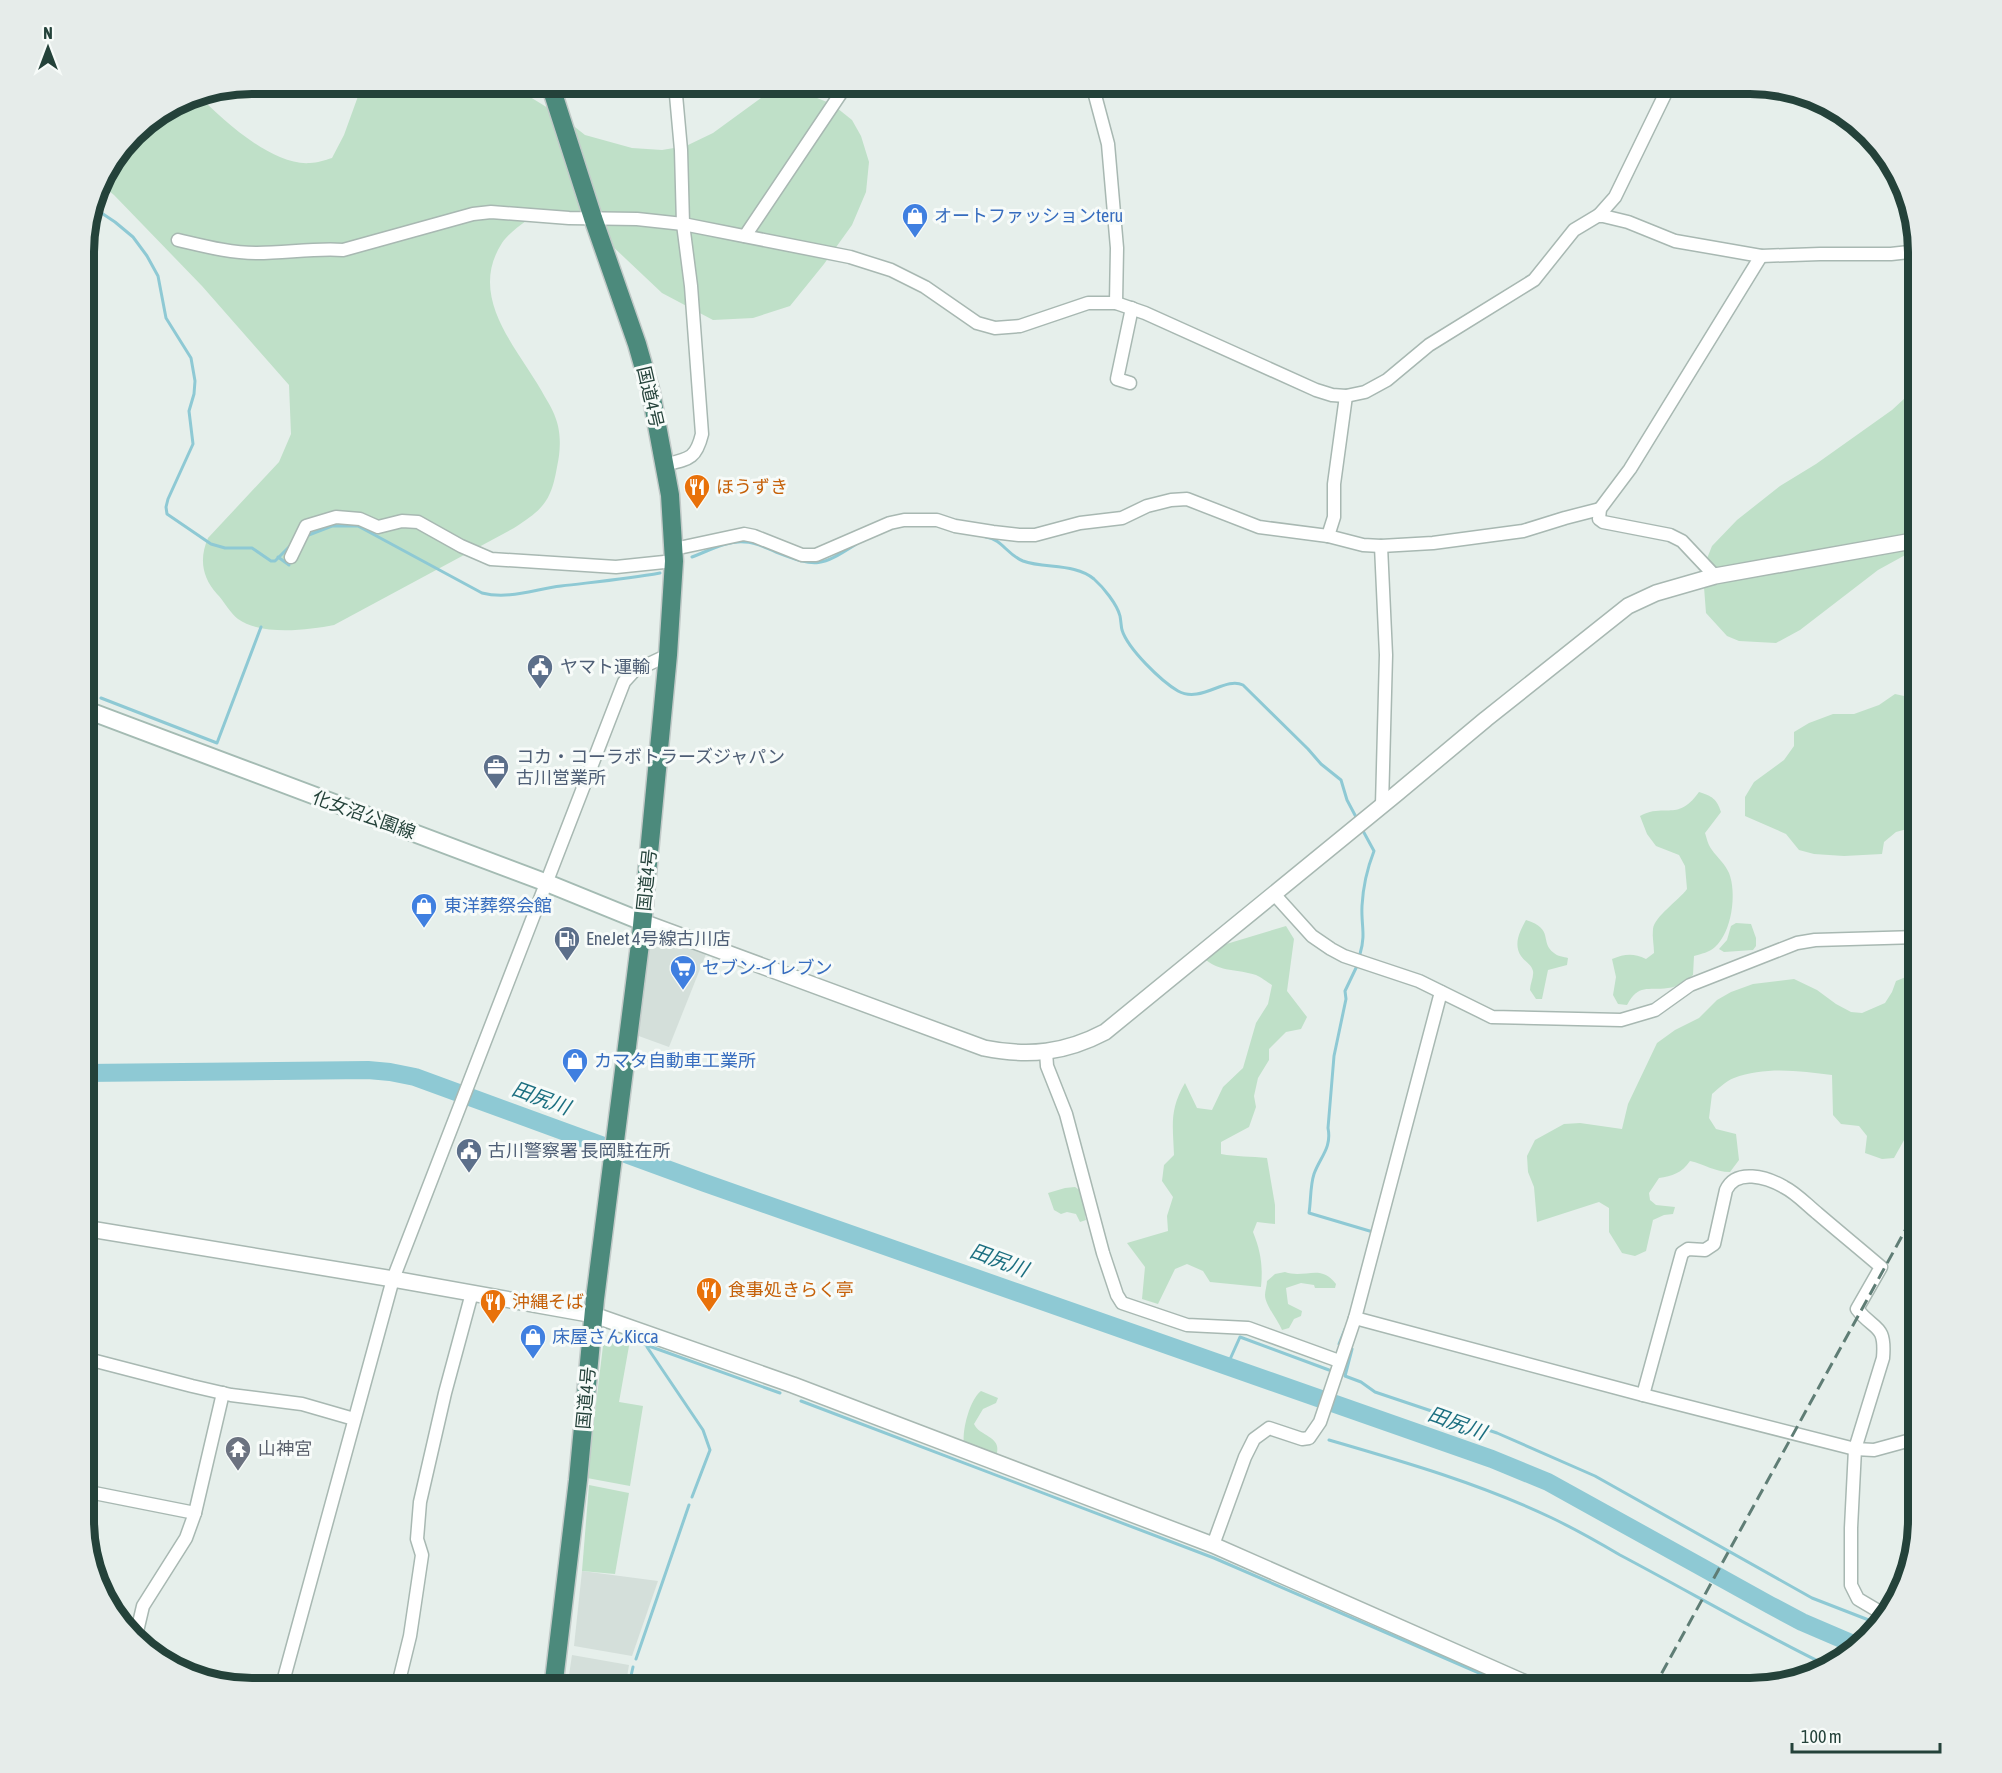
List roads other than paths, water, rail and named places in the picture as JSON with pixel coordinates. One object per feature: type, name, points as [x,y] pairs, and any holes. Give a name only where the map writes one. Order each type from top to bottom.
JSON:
[{"type":"highway","name":"国道4号","points":[[554,95],[637,344],[651,393],[670,495],[674,555],[668,655],[643,922],[595,1299],[578,1480],[554,1678]]},
{"type":"main road","name":"化女沼公園線","points":[[95,713],[547,883],[643,922]]},
{"type":"street","points":[[664,465],[691,458],[698,451],[702,434],[692,286],[683,224],[681,150],[676,95]]},
{"type":"street","points":[[745,236],[840,95]]},
{"type":"street","points":[[1095,95],[1108,144],[1117,248],[1116,303]]},
{"type":"street","points":[[178,240],[220,250],[256,253],[343,250],[472,214],[490,212],[637,219],[683,224],[850,257],[891,270],[925,287],[977,322],[995,328],[1020,326],[1088,303],[1116,303],[1316,390],[1346,396],[1365,392],[1387,380],[1429,345],[1534,280],[1574,230],[1599,215],[1615,197],[1665,95]]},
{"type":"street","points":[[1599,215],[1628,222],[1675,241],[1761,256],[1907,252]]},
{"type":"street","points":[[1714,576],[1682,541],[1670,535],[1603,522],[1599,519],[1600,509],[1630,469],[1761,256]]},
{"type":"street","points":[[1130,383],[1117,380],[1132,308]]},
{"type":"street","points":[[1328,536],[1334,517],[1334,484],[1346,396]]},
{"type":"street","points":[[291,557],[306,526],[336,517],[360,519],[378,527],[402,521],[418,522],[476,554],[491,559],[616,567],[674,555],[744,534],[802,555],[816,555],[890,523],[904,520],[937,520],[956,526],[1019,536],[1035,535],[1080,523],[1122,518],[1147,506],[1179,499],[1193,501],[1259,527],[1381,546],[1433,543],[1523,531],[1600,509]]},
{"type":"street","points":[[643,922],[984,1048],[1026,1053],[1046,1052],[1084,1043],[1105,1032],[1494,712],[1628,606],[1656,593],[1714,576],[1907,542]]},
{"type":"street","points":[[1381,546],[1386,655],[1382,805]]},
{"type":"street","points":[[284,1678],[393,1279],[624,681],[634,671],[668,655]]},
{"type":"street","points":[[1274,894],[1312,936],[1331,950],[1419,981],[1492,1017],[1621,1020],[1655,1010],[1689,985],[1797,943],[1815,940],[1908,937]]},
{"type":"street","points":[[1213,1545],[1245,1457],[1254,1439],[1269,1428],[1302,1439],[1309,1438],[1320,1422],[1355,1318],[1441,992]]},
{"type":"street","points":[[1046,1052],[1047,1066],[1066,1114],[1103,1253],[1117,1295],[1122,1303],[1187,1325],[1248,1328],[1339,1361]]},
{"type":"street","points":[[1643,1395],[1682,1253],[1688,1249],[1705,1250],[1714,1244],[1729,1183],[1746,1176],[1759,1177],[1784,1187],[1881,1267],[1857,1309],[1879,1329],[1883,1336],[1884,1347],[1883,1358],[1855,1449],[1851,1528],[1851,1585],[1858,1599],[1879,1611]]},
{"type":"street","points":[[95,1230],[594,1315],[793,1385],[1213,1545],[1514,1678]]},
{"type":"street","points":[[400,1678],[410,1636],[422,1555],[417,1539],[420,1502],[445,1393],[472,1293]]},
{"type":"street","points":[[1355,1318],[1855,1449],[1874,1450],[1908,1441]]},
{"type":"street","points":[[95,1361],[223,1392],[302,1404],[354,1419]]},
{"type":"street","points":[[138,1629],[143,1606],[186,1538],[195,1513],[223,1392]]},
{"type":"street","points":[[95,1493],[195,1513]]},
{"type":"waterway","points":[[100,212],[133,237],[147,256],[158,276],[166,318],[191,358],[195,381],[189,411],[193,444],[168,499],[167,514],[211,544],[225,548],[252,548],[271,561],[275,561],[292,544]]},
{"type":"waterway","points":[[306,536],[332,526],[358,526],[482,593],[492,595],[512,595],[660,573]]},
{"type":"waterway","points":[[986,537],[997,541],[1012,555],[1023,561],[1069,568],[1094,579],[1116,606],[1125,638],[1154,672],[1178,691],[1195,694],[1228,684],[1243,685],[1321,764],[1341,780],[1347,800],[1356,817]]},
{"type":"waterway","points":[[692,557],[725,544],[745,542],[812,563],[837,556],[861,541]]},
{"type":"waterway","points":[[278,557],[289,565]]},
{"type":"waterway","points":[[101,698],[217,743],[261,627]]},
{"type":"waterway","points":[[1360,954],[1363,935],[1363,892],[1374,851],[1362,829]]},
{"type":"waterway","points":[[1356,968],[1345,991],[1346,999],[1334,1056],[1329,1135],[1325,1152],[1313,1179],[1309,1213],[1373,1232],[1372,1235]]},
{"type":"waterway","name":"田尻川","points":[[95,1073],[368,1070],[415,1077],[705,1183],[1492,1459],[1548,1482],[1770,1605],[1850,1642]]},
{"type":"waterway","points":[[1339,1344],[1345,1329]]},
{"type":"waterway","points":[[1227,1366],[1240,1337],[1329,1370]]},
{"type":"waterway","points":[[632,1340],[780,1393]]},
{"type":"waterway","points":[[647,1347],[703,1430],[710,1450],[692,1497]]},
{"type":"waterway","points":[[1349,1348],[1352,1349],[1345,1376],[1361,1382],[1375,1392],[1497,1433],[1595,1476],[1812,1598],[1871,1621]]},
{"type":"waterway","points":[[801,1401],[1214,1558],[1491,1678]]},
{"type":"waterway","points":[[1329,1440],[1442,1474],[1552,1518],[1819,1661]]},
{"type":"waterway","points":[[636,1659],[689,1505]]},
{"type":"waterway","points":[[630,1678],[633,1667]]},
{"type":"railway","points":[[1659,1678],[1908,1226]]},
{"type":"place","name":"オートファッションteru","points":[[915,239]]},
{"type":"place","name":"ほうずき","points":[[697,510]]},
{"type":"place","name":"ヤマト運輸","points":[[540,690]]},
{"type":"place","name":"コカ・コーラボトラーズジャパン 古川営業所","points":[[496,790]]},
{"type":"place","name":"東洋葬祭会館","points":[[424,929]]},
{"type":"place","name":"EneJet 4号線古川店","points":[[567,962]]},
{"type":"place","name":"セブン-イレブン","points":[[683,991]]},
{"type":"place","name":"カマタ自動車工業所","points":[[575,1084]]},
{"type":"place","name":"古川警察署 長岡駐在所","points":[[469,1174]]},
{"type":"place","name":"食事処きらく亭","points":[[709,1313]]},
{"type":"place","name":"沖縄そば","points":[[493,1325]]},
{"type":"place","name":"床屋さんKicca","points":[[533,1360]]},
{"type":"place","name":"山神宮","points":[[238,1472]]}]
